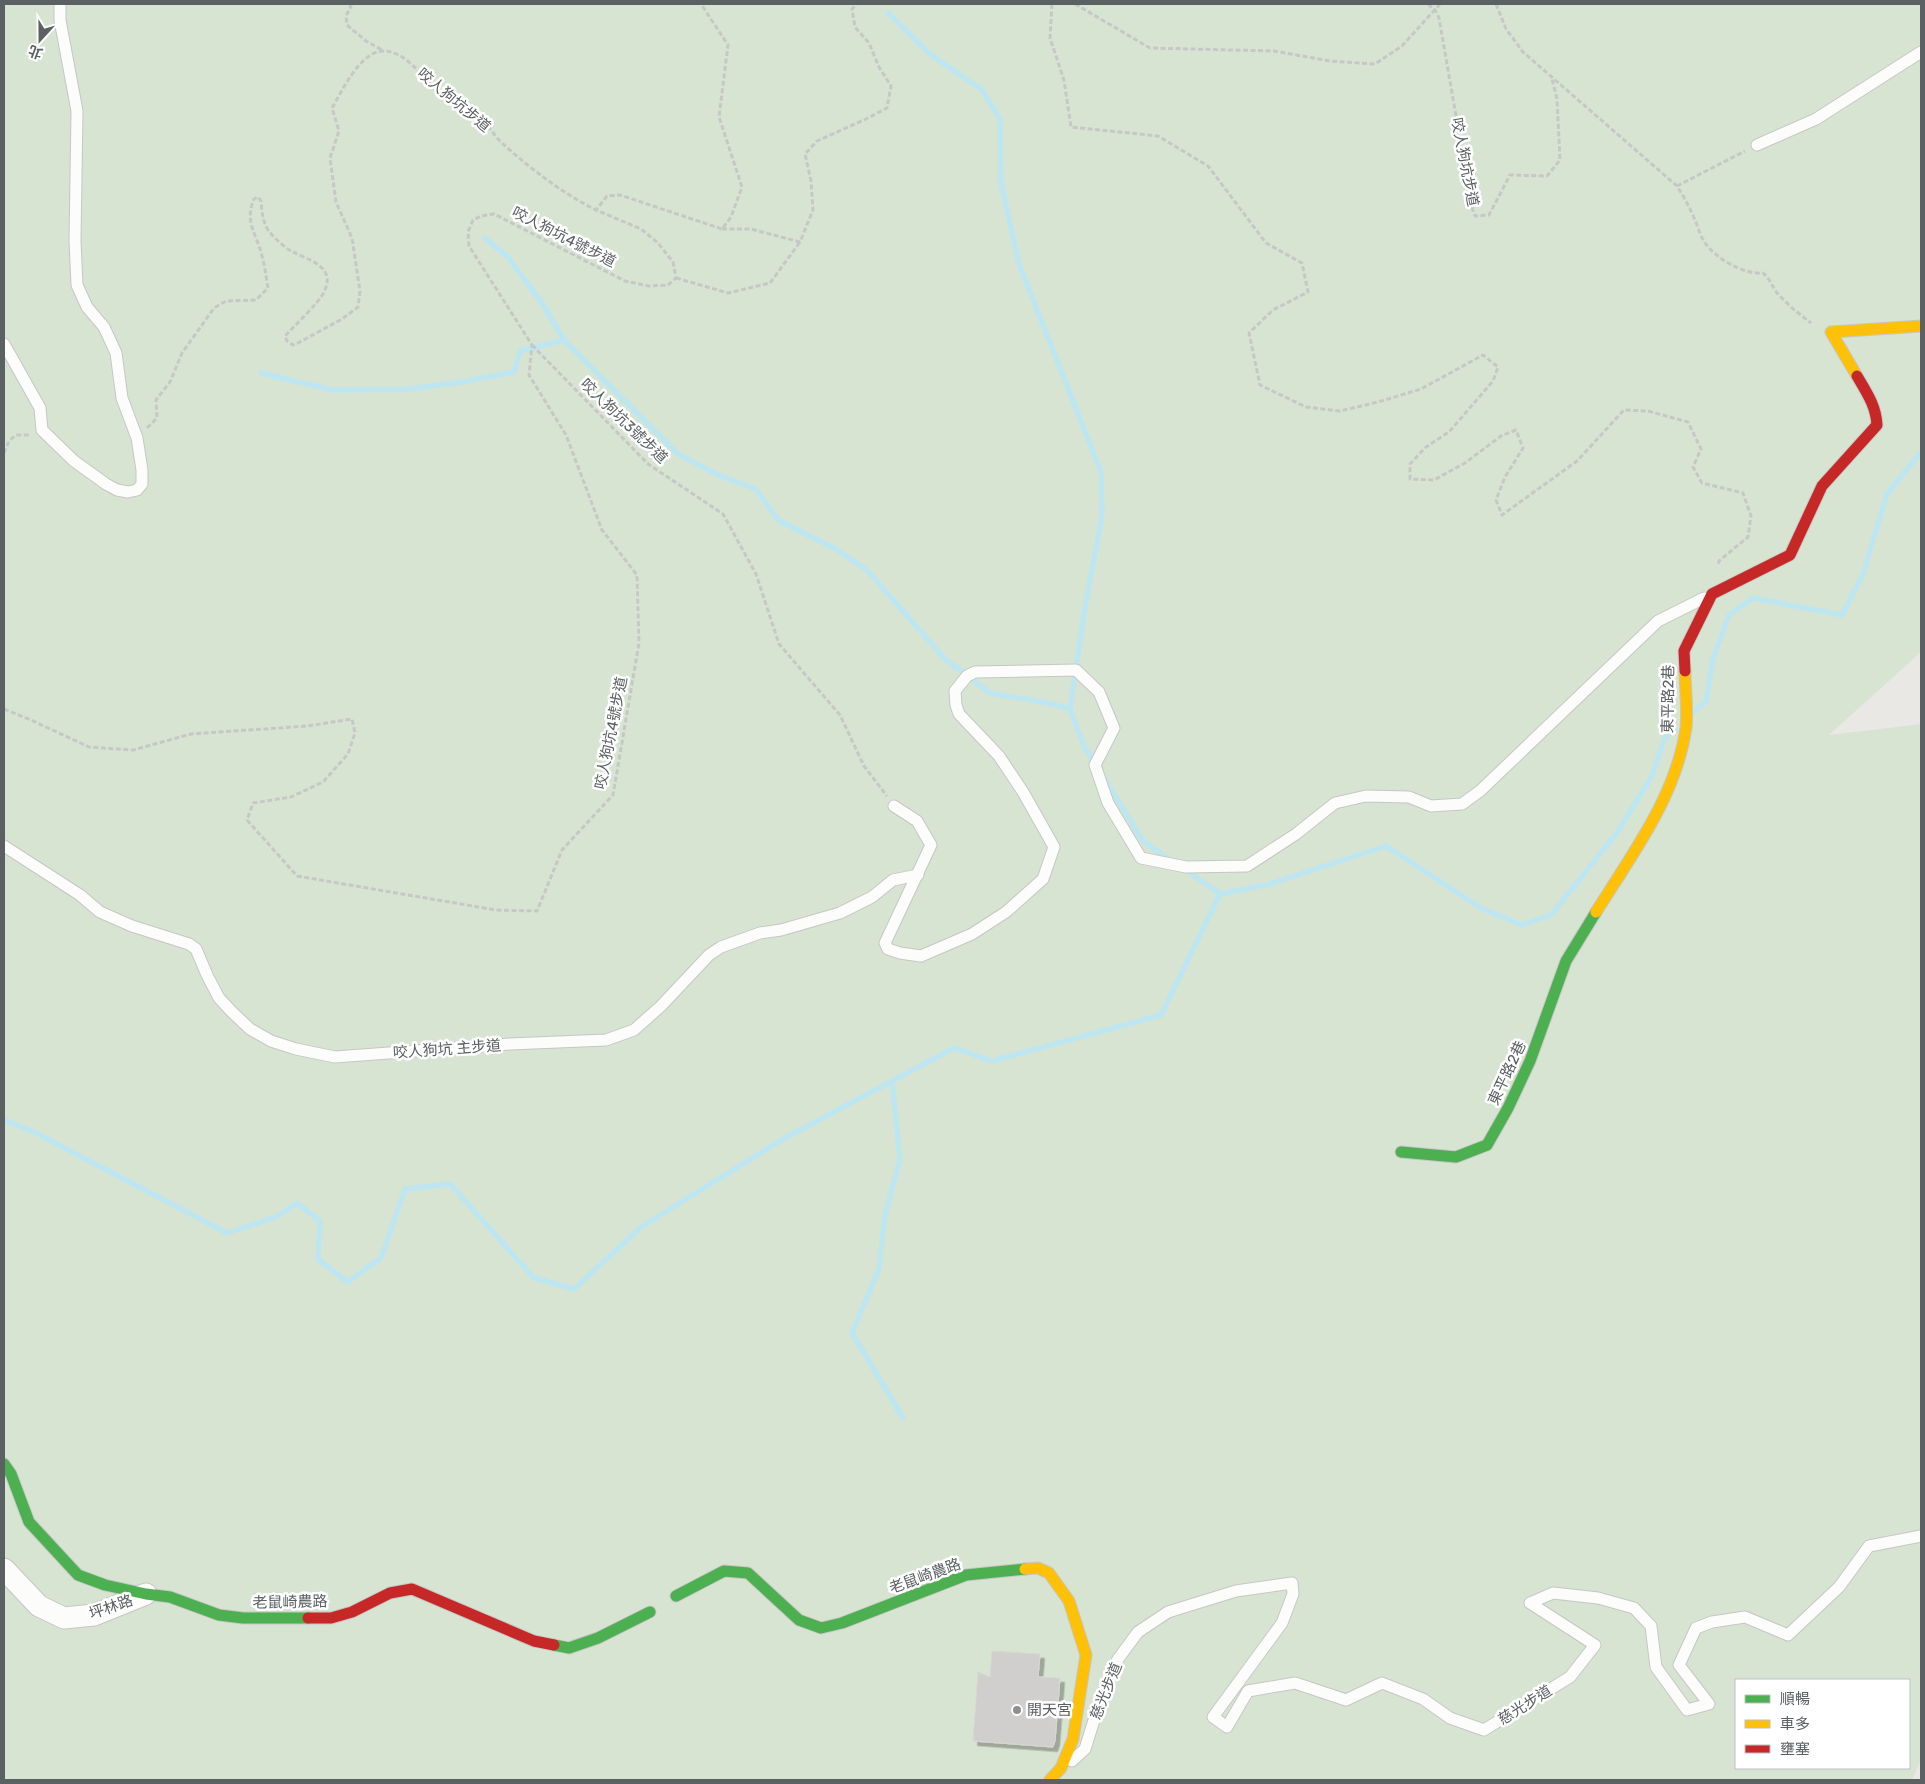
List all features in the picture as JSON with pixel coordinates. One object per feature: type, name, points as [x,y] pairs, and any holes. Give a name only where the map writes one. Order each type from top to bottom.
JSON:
[{"type":"street","points":[[1712,594],[1790,555],[1822,486],[1877,425],[1876,411],[1873,403],[1831,332],[1921,326]]},
{"type":"street","name":"東平路2巷","points":[[1401,1152],[1456,1157],[1486,1145],[1508,1108],[1530,1061],[1566,961],[1662,806],[1674,776],[1686,727],[1684,651],[1712,594]]},
{"type":"street","name":"老鼠崎農路","points":[[4,1464],[10,1474],[29,1522],[78,1575],[105,1586],[170,1597],[219,1616],[243,1618],[331,1618],[352,1612],[390,1593],[412,1589],[534,1641],[569,1648],[598,1638],[650,1612]]},
{"type":"street","name":"老鼠崎農路","points":[[676,1596],[724,1571],[748,1573],[799,1620],[821,1628],[842,1623],[966,1575],[1038,1568],[1049,1573],[1069,1601],[1086,1655],[1072,1739],[1061,1768],[1050,1780]]},
{"type":"street","name":"坪林路","points":[[4,1569],[39,1606],[64,1618],[94,1615],[146,1594]]},
{"type":"lane","points":[[4,344],[40,408],[42,430],[74,460],[106,484],[118,490],[128,492],[136,490],[142,484],[140,456],[137,438],[122,398],[116,353],[104,327],[87,307],[77,285],[75,241],[77,111],[60,20],[60,4]]},
{"type":"lane","points":[[1757,145],[1816,119],[1921,52]]},
{"type":"lane","points":[[894,806],[917,821],[931,845],[885,944],[888,949],[900,953],[921,956],[972,934],[1006,912],[1043,879],[1054,847],[1023,792],[999,756],[959,714],[955,691],[968,676],[975,672],[1076,670],[1099,692],[1114,728],[1095,765],[1108,803],[1141,858],[1186,867],[1247,866],[1296,834],[1336,803],[1366,796],[1409,798],[1431,806],[1462,804],[1480,791],[1658,620],[1712,594]]},
{"type":"lane","name":"咬人狗坑 主步道","points":[[4,846],[80,895],[100,912],[132,926],[189,944],[196,949],[219,998],[250,1029],[271,1041],[296,1049],[335,1057],[510,1044],[606,1040],[634,1030],[661,1006],[709,955],[721,947],[760,933],[790,928],[840,913],[872,897],[893,880],[918,875]]},
{"type":"lane","name":"慈光步道","points":[[1061,1768],[1084,1749],[1100,1702],[1118,1659],[1138,1632],[1168,1612],[1236,1592],[1292,1583],[1293,1594],[1282,1623],[1214,1717],[1227,1727],[1248,1691],[1295,1683],[1346,1700],[1382,1683],[1423,1699],[1450,1718],[1484,1730],[1570,1678],[1595,1644],[1530,1602],[1554,1593],[1598,1598],[1634,1608],[1651,1626],[1656,1667],[1687,1710],[1709,1704],[1678,1665],[1696,1628],[1712,1622],[1745,1617],[1788,1636],[1839,1587],[1869,1546],[1921,1536]]},
{"type":"path","name":"咬人狗坑步道","points":[[350,4],[351,6],[346,16],[347,25],[366,41],[403,58],[437,90],[484,121],[502,143],[572,198],[641,229],[658,243],[673,262],[676,278]]},
{"type":"path","points":[[701,4],[728,45],[719,117],[742,187],[731,217],[722,229]]},
{"type":"path","points":[[676,278],[728,293],[770,284],[792,255],[814,210],[811,181],[805,154],[817,141],[887,108],[891,86],[879,66],[869,43],[855,27],[852,9],[856,4]]},
{"type":"path","points":[[1052,4],[1050,38],[1064,80],[1071,127],[1158,136],[1208,166],[1266,243],[1302,263],[1308,292],[1273,310],[1249,333],[1260,385],[1306,407],[1340,411],[1421,389],[1483,355],[1498,367],[1493,381],[1449,432],[1426,447],[1410,464],[1410,479],[1434,480],[1465,463],[1501,436],[1516,430],[1523,448],[1505,476],[1496,500],[1502,514],[1577,461],[1624,410],[1648,412],[1688,422],[1701,449],[1693,467],[1702,483],[1743,493],[1751,516],[1748,538],[1719,561],[1712,594]]},
{"type":"path","points":[[1075,4],[1150,48],[1274,51],[1330,61],[1375,64],[1402,46],[1440,4]]},
{"type":"path","points":[[1428,4],[1435,10]]},
{"type":"path","points":[[1496,4],[1506,28],[1523,52],[1676,186],[1688,205],[1704,241],[1712,251],[1744,271],[1763,274],[1790,307],[1816,328],[1831,332]]},
{"type":"path","name":"咬人狗坑步道","points":[[1435,10],[1439,18],[1472,208],[1475,216],[1489,214],[1510,175],[1548,176],[1560,160],[1557,99],[1552,78]]},
{"type":"path","points":[[137,438],[157,418],[156,400],[170,382],[182,353],[214,308],[226,301],[256,300],[268,288],[262,255],[251,228],[250,214],[254,199],[258,197],[261,201],[262,217],[268,230],[278,241],[290,250],[314,260],[323,269],[327,279],[323,295],[285,336],[287,341],[293,345],[298,343],[342,319],[358,306],[360,291],[352,238],[336,202],[330,158],[339,131],[332,108],[348,80],[362,62],[375,53],[385,51]]},
{"type":"path","points":[[1676,186],[1757,145]]},
{"type":"path","points":[[596,210],[607,196],[620,195],[722,229],[751,229],[800,242]]},
{"type":"path","name":"咬人狗坑4號步道","points":[[4,709],[89,747],[133,750],[191,734],[307,726],[352,719],[355,733],[348,754],[323,782],[291,797],[253,803],[248,820],[297,876],[496,910],[537,911],[562,850],[613,795],[639,644],[637,575],[602,530],[566,436],[529,375],[532,345],[470,246],[468,232],[473,220],[481,216],[494,214],[625,281],[649,286],[668,285],[676,278]]},
{"type":"path","name":"咬人狗坑3號步道","points":[[532,345],[648,464],[723,514],[756,574],[779,644],[840,715],[864,766],[894,806]]},
{"type":"path","points":[[4,453],[9,441],[16,435],[30,435],[42,430]]},
{"type":"green space","points":[[4,4],[1921,4],[1921,652],[1829,735],[1921,724],[1921,1760],[1912,1780],[4,1780]]},
{"type":"building","name":"開天宮","points":[[992,1651],[1040,1654],[1038,1677],[1060,1678],[1053,1747],[973,1741],[978,1672],[990,1677]]},
{"type":"waterway","points":[[888,13],[930,54],[982,90],[1000,119],[1001,183],[1019,264],[1101,472],[1102,516],[1085,607],[1070,709]]},
{"type":"waterway","points":[[485,238],[507,256],[542,303],[564,340]]},
{"type":"waterway","points":[[261,373],[332,390],[409,389],[462,382],[514,372],[520,351],[564,340],[678,454],[718,475],[756,489],[778,520],[834,548],[867,570],[945,659],[990,693],[1048,703],[1070,709],[1084,746],[1095,764]]},
{"type":"waterway","points":[[1695,711],[1706,701],[1713,659],[1729,615],[1753,598],[1842,615],[1863,574],[1887,494],[1921,452]]},
{"type":"waterway","points":[[4,1120],[36,1133],[227,1233],[276,1217],[297,1203],[320,1221],[318,1259],[347,1282],[381,1258],[405,1189],[450,1184],[534,1278],[574,1289],[641,1227],[783,1139],[954,1048],[992,1061],[1161,1015],[1220,894],[1270,884],[1386,846],[1481,908],[1522,925],[1551,915],[1616,834],[1652,776],[1664,739],[1675,729]]},
{"type":"waterway","points":[[1104,778],[1143,841],[1173,862]]},
{"type":"waterway","points":[[1183,868],[1220,894]]},
{"type":"waterway","points":[[892,1081],[900,1159],[885,1215],[879,1269],[852,1333],[903,1418]]},
{"type":"traffic: fast","points":[[1401,1152],[1456,1157],[1487,1145],[1508,1108],[1530,1061],[1566,961],[1596,912]]},
{"type":"traffic: fast","points":[[4,1464],[11,1474],[29,1522],[78,1575],[105,1585],[170,1597],[219,1615],[243,1618],[308,1618]]},
{"type":"traffic: fast","points":[[676,1596],[724,1571],[748,1573],[799,1620],[821,1628],[842,1623],[966,1575],[1025,1569]]},
{"type":"traffic: fast","points":[[554,1645],[569,1648],[598,1638],[650,1612]]},
{"type":"traffic: slow","points":[[1857,376],[1831,332],[1921,326]]},
{"type":"traffic: slow","points":[[1596,912],[1651,824],[1673,778],[1686,728],[1685,671]]},
{"type":"traffic: slow","points":[[1025,1569],[1038,1568],[1049,1573],[1069,1601],[1086,1655],[1073,1739],[1061,1768],[1050,1780]]},
{"type":"traffic: jam","points":[[1685,671],[1684,651],[1712,594],[1790,555],[1822,486],[1877,425],[1873,406],[1857,376]]},
{"type":"traffic: jam","points":[[308,1618],[331,1618],[352,1612],[390,1593],[412,1589],[534,1641],[554,1645]]},
{"type":"place","name":"開天宮","points":[[1017,1710]]}]
